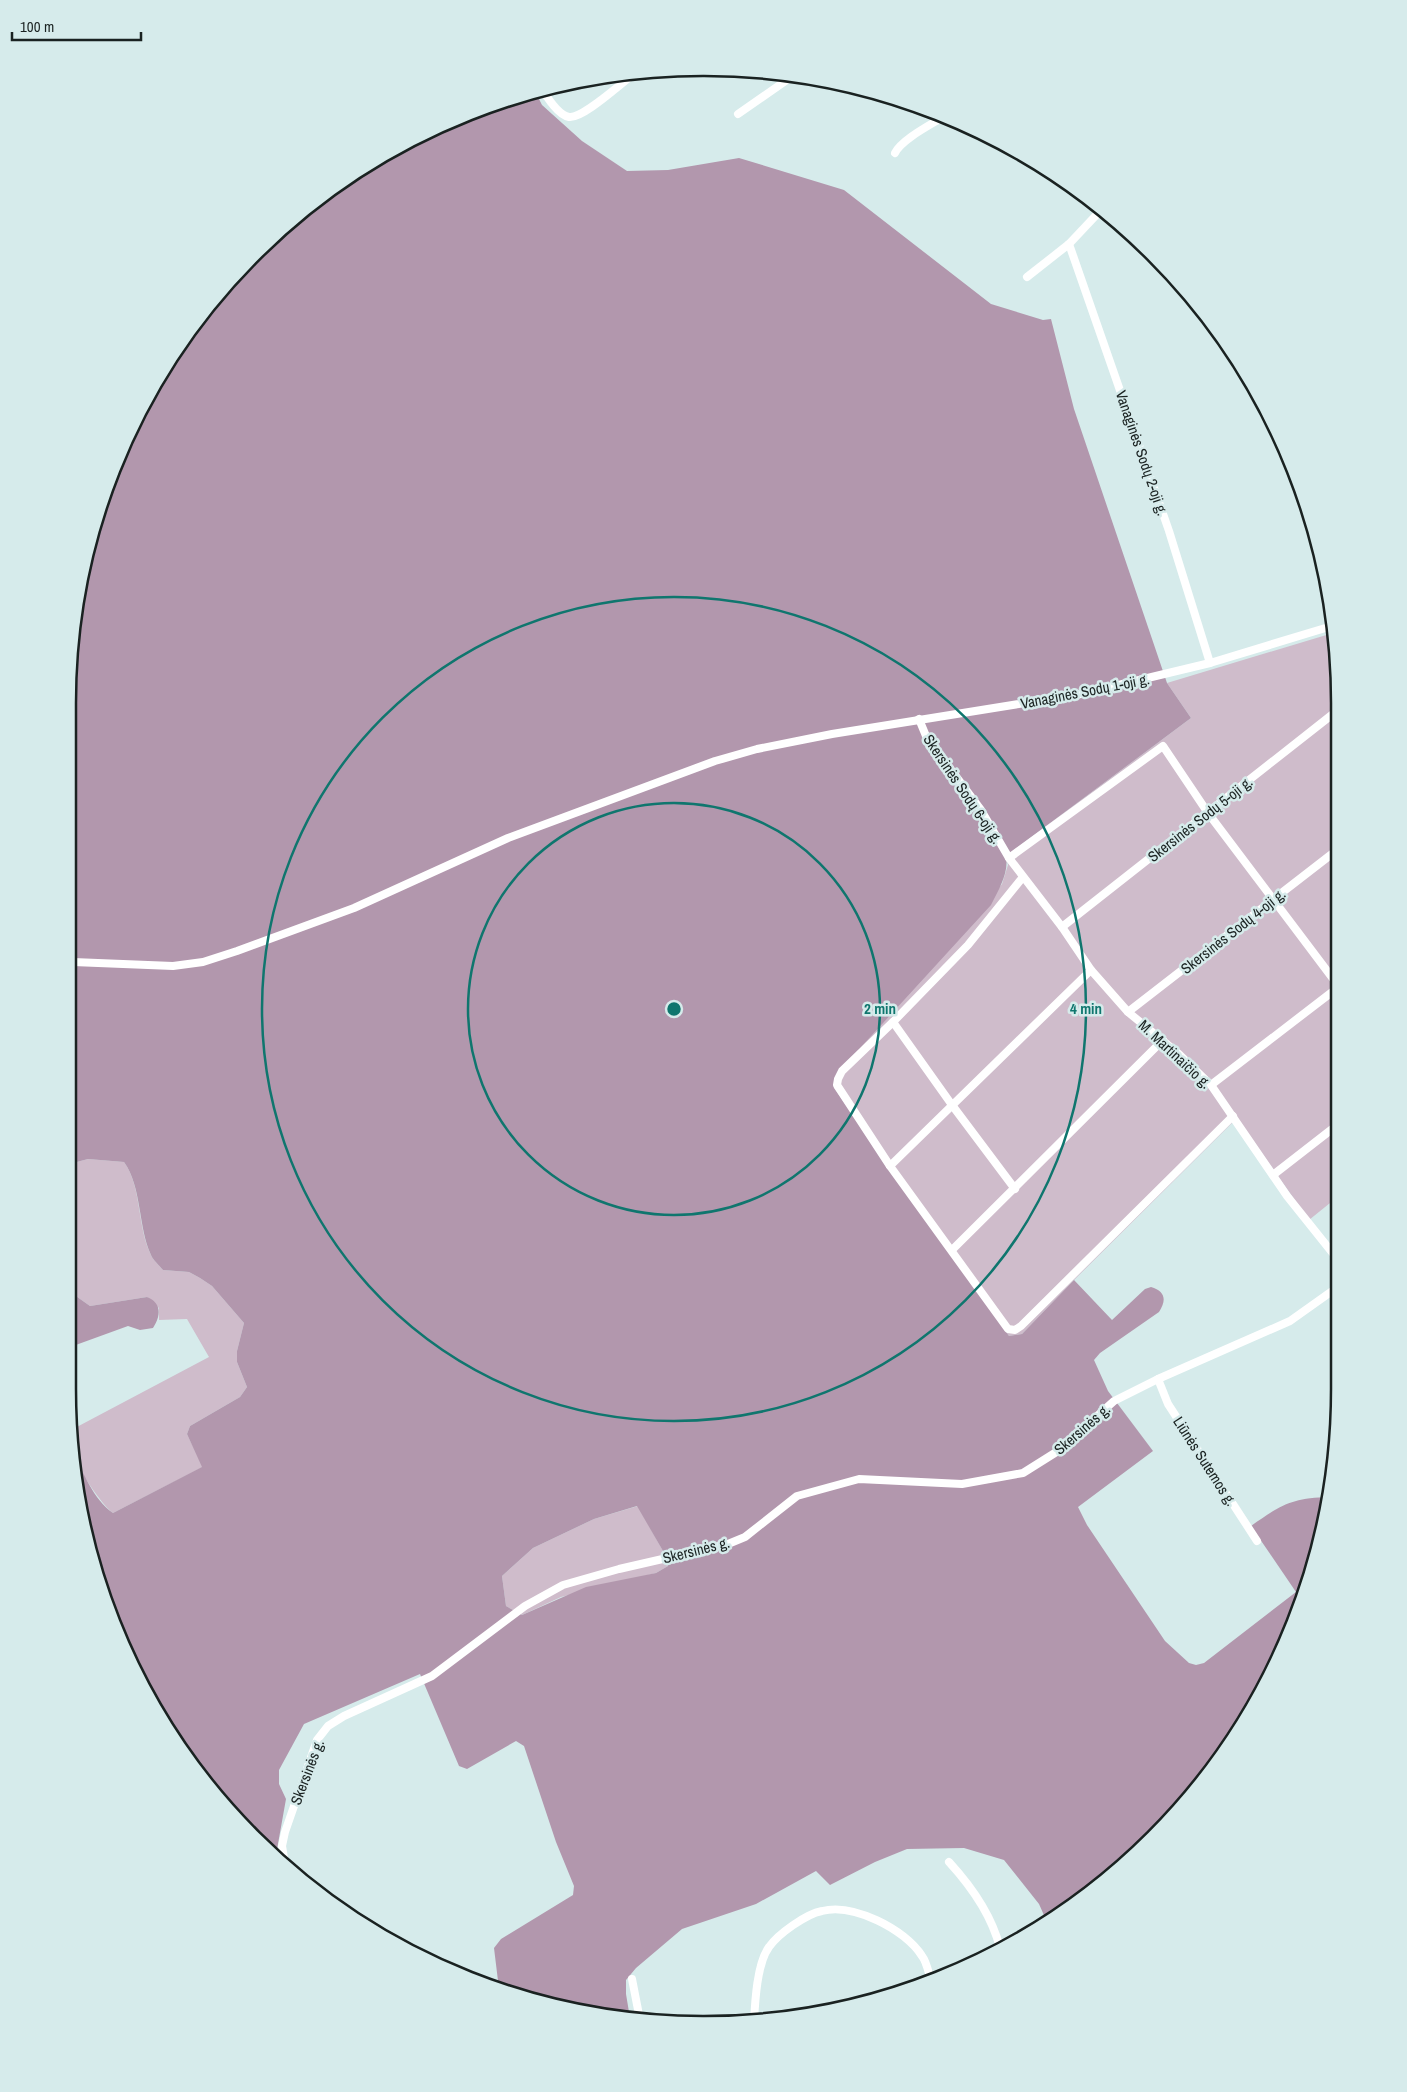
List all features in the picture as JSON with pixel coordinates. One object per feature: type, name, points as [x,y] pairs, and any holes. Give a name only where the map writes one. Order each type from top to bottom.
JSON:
[{"type":"street","points":[[548,96],[561,112],[573,117],[584,112],[624,82]]},
{"type":"street","points":[[738,114],[784,82]]},
{"type":"street","points":[[895,153],[897,148],[936,121]]},
{"type":"street","points":[[1027,277],[1070,244],[1096,215]]},
{"type":"street","name":"Vanaginės Sodų 2-oji g.","points":[[1070,244],[1166,522],[1210,663]]},
{"type":"street","name":"Vanaginės Sodų 1-oji g.","points":[[76,962],[173,966],[203,962],[237,952],[354,908],[508,838],[715,761],[766,747],[832,734],[1081,694],[1210,663],[1326,630]]},
{"type":"street","name":"Skersinės Sodų 5-oji g.","points":[[1062,927],[1331,716]]},
{"type":"street","name":"Skersinės Sodų 6-oji g.","points":[[919,719],[926,736],[981,810],[1009,858]]},
{"type":"street","points":[[1009,858],[1162,746],[1208,813],[1331,977]]},
{"type":"street","name":"Skersinės Sodų 4-oji g.","points":[[1128,1012],[1331,855]]},
{"type":"street","name":"M. Martinaičio g.","points":[[1009,858],[1062,927],[1091,970],[1128,1012],[1163,1040],[1211,1085],[1287,1196],[1331,1251]]},
{"type":"street","points":[[1023,877],[968,945],[842,1071],[837,1085],[890,1166],[1008,1329],[1014,1330],[1022,1326],[1233,1116]]},
{"type":"street","points":[[890,1166],[1091,970]]},
{"type":"street","points":[[1211,1085],[1331,994]]},
{"type":"street","points":[[893,1022],[1015,1189]]},
{"type":"street","points":[[952,1250],[1163,1040]]},
{"type":"street","points":[[1274,1175],[1331,1130]]},
{"type":"street","name":"Skersinės g.","points":[[283,1854],[282,1846],[285,1832],[317,1740],[328,1726],[344,1716],[432,1676],[535,1600],[573,1581],[728,1544],[745,1537],[797,1496],[859,1478],[962,1484],[1023,1473],[1058,1451],[1114,1401],[1158,1379],[1290,1321],[1331,1292]]},
{"type":"street","name":"Liūnės Sutemos g.","points":[[1158,1379],[1168,1404],[1256,1541]]},
{"type":"street","points":[[949,1862],[975,1893],[998,1942]]},
{"type":"street","points":[[755,2013],[757,1982],[768,1948],[786,1929],[821,1911],[847,1910],[878,1920],[902,1936],[922,1955],[929,1973]]},
{"type":"street","points":[[632,1979],[638,2012]]},
{"type":"shaded area","points":[[539,99],[542,105],[582,141],[627,171],[668,170],[739,158],[844,190],[991,304],[1043,320],[1051,319],[1074,409],[1167,683],[1191,718],[1006,856],[1005,875],[991,905],[840,1070],[834,1088],[1009,1336],[1022,1334],[1074,1280],[1112,1320],[1145,1289],[1151,1287],[1162,1294],[1164,1300],[1159,1312],[1100,1353],[1094,1360],[1108,1391],[1153,1451],[1078,1507],[1087,1525],[1165,1641],[1189,1663],[1196,1665],[1204,1663],[1296,1592],[1251,1526],[1287,1504],[1305,1499],[1321,1498],[1309,1551],[1297,1590],[1283,1629],[1247,1702],[1225,1737],[1175,1802],[1117,1860],[1085,1886],[1044,1915],[1039,1904],[1004,1860],[964,1848],[907,1849],[875,1862],[830,1885],[816,1871],[756,1904],[682,1929],[636,1968],[626,1980],[629,2011],[581,2004],[498,1981],[494,1948],[501,1939],[573,1895],[574,1886],[556,1842],[524,1746],[516,1741],[467,1769],[459,1766],[420,1674],[304,1724],[279,1770],[279,1784],[286,1799],[277,1848],[232,1802],[206,1770],[160,1702],[141,1666],[124,1629],[98,1551],[88,1511],[82,1471],[94,1493],[113,1513],[202,1467],[187,1434],[190,1426],[240,1397],[247,1387],[237,1362],[237,1351],[244,1323],[212,1286],[189,1272],[163,1270],[153,1259],[144,1232],[134,1183],[124,1162],[88,1159],[76,1162],[76,704],[82,622],[88,581],[98,541],[124,463],[160,390],[206,322],[260,260],[290,232],[355,182],[390,160],[463,124]],"holes":[[[637,1506],[663,1551],[668,1566],[656,1573],[586,1587],[522,1615],[506,1606],[502,1576],[533,1548],[594,1519]]]},
{"type":"shaded area","points":[[1326,635],[1331,704],[1331,1202],[1309,1220],[1237,1118],[1022,1334],[1009,1336],[834,1088],[840,1070],[1002,884],[1008,865],[1006,856],[1191,718],[1167,683]]},
{"type":"shaded area","points":[[88,1159],[124,1162],[134,1183],[143,1232],[153,1259],[163,1270],[189,1272],[212,1286],[244,1323],[237,1351],[237,1362],[247,1387],[240,1397],[190,1426],[187,1434],[203,1467],[113,1513],[96,1494],[82,1473],[78,1426],[209,1357],[187,1319],[159,1320],[159,1308],[147,1297],[90,1306],[76,1296],[76,1162]]},
{"type":"shaded area","points":[[76,1296],[90,1306],[147,1297],[158,1306],[158,1319],[153,1328],[140,1330],[128,1326],[76,1345]]},
{"type":"shaded area","points":[[638,1506],[663,1551],[668,1566],[656,1573],[561,1597],[522,1615],[506,1606],[502,1576],[533,1548],[594,1519]]}]
